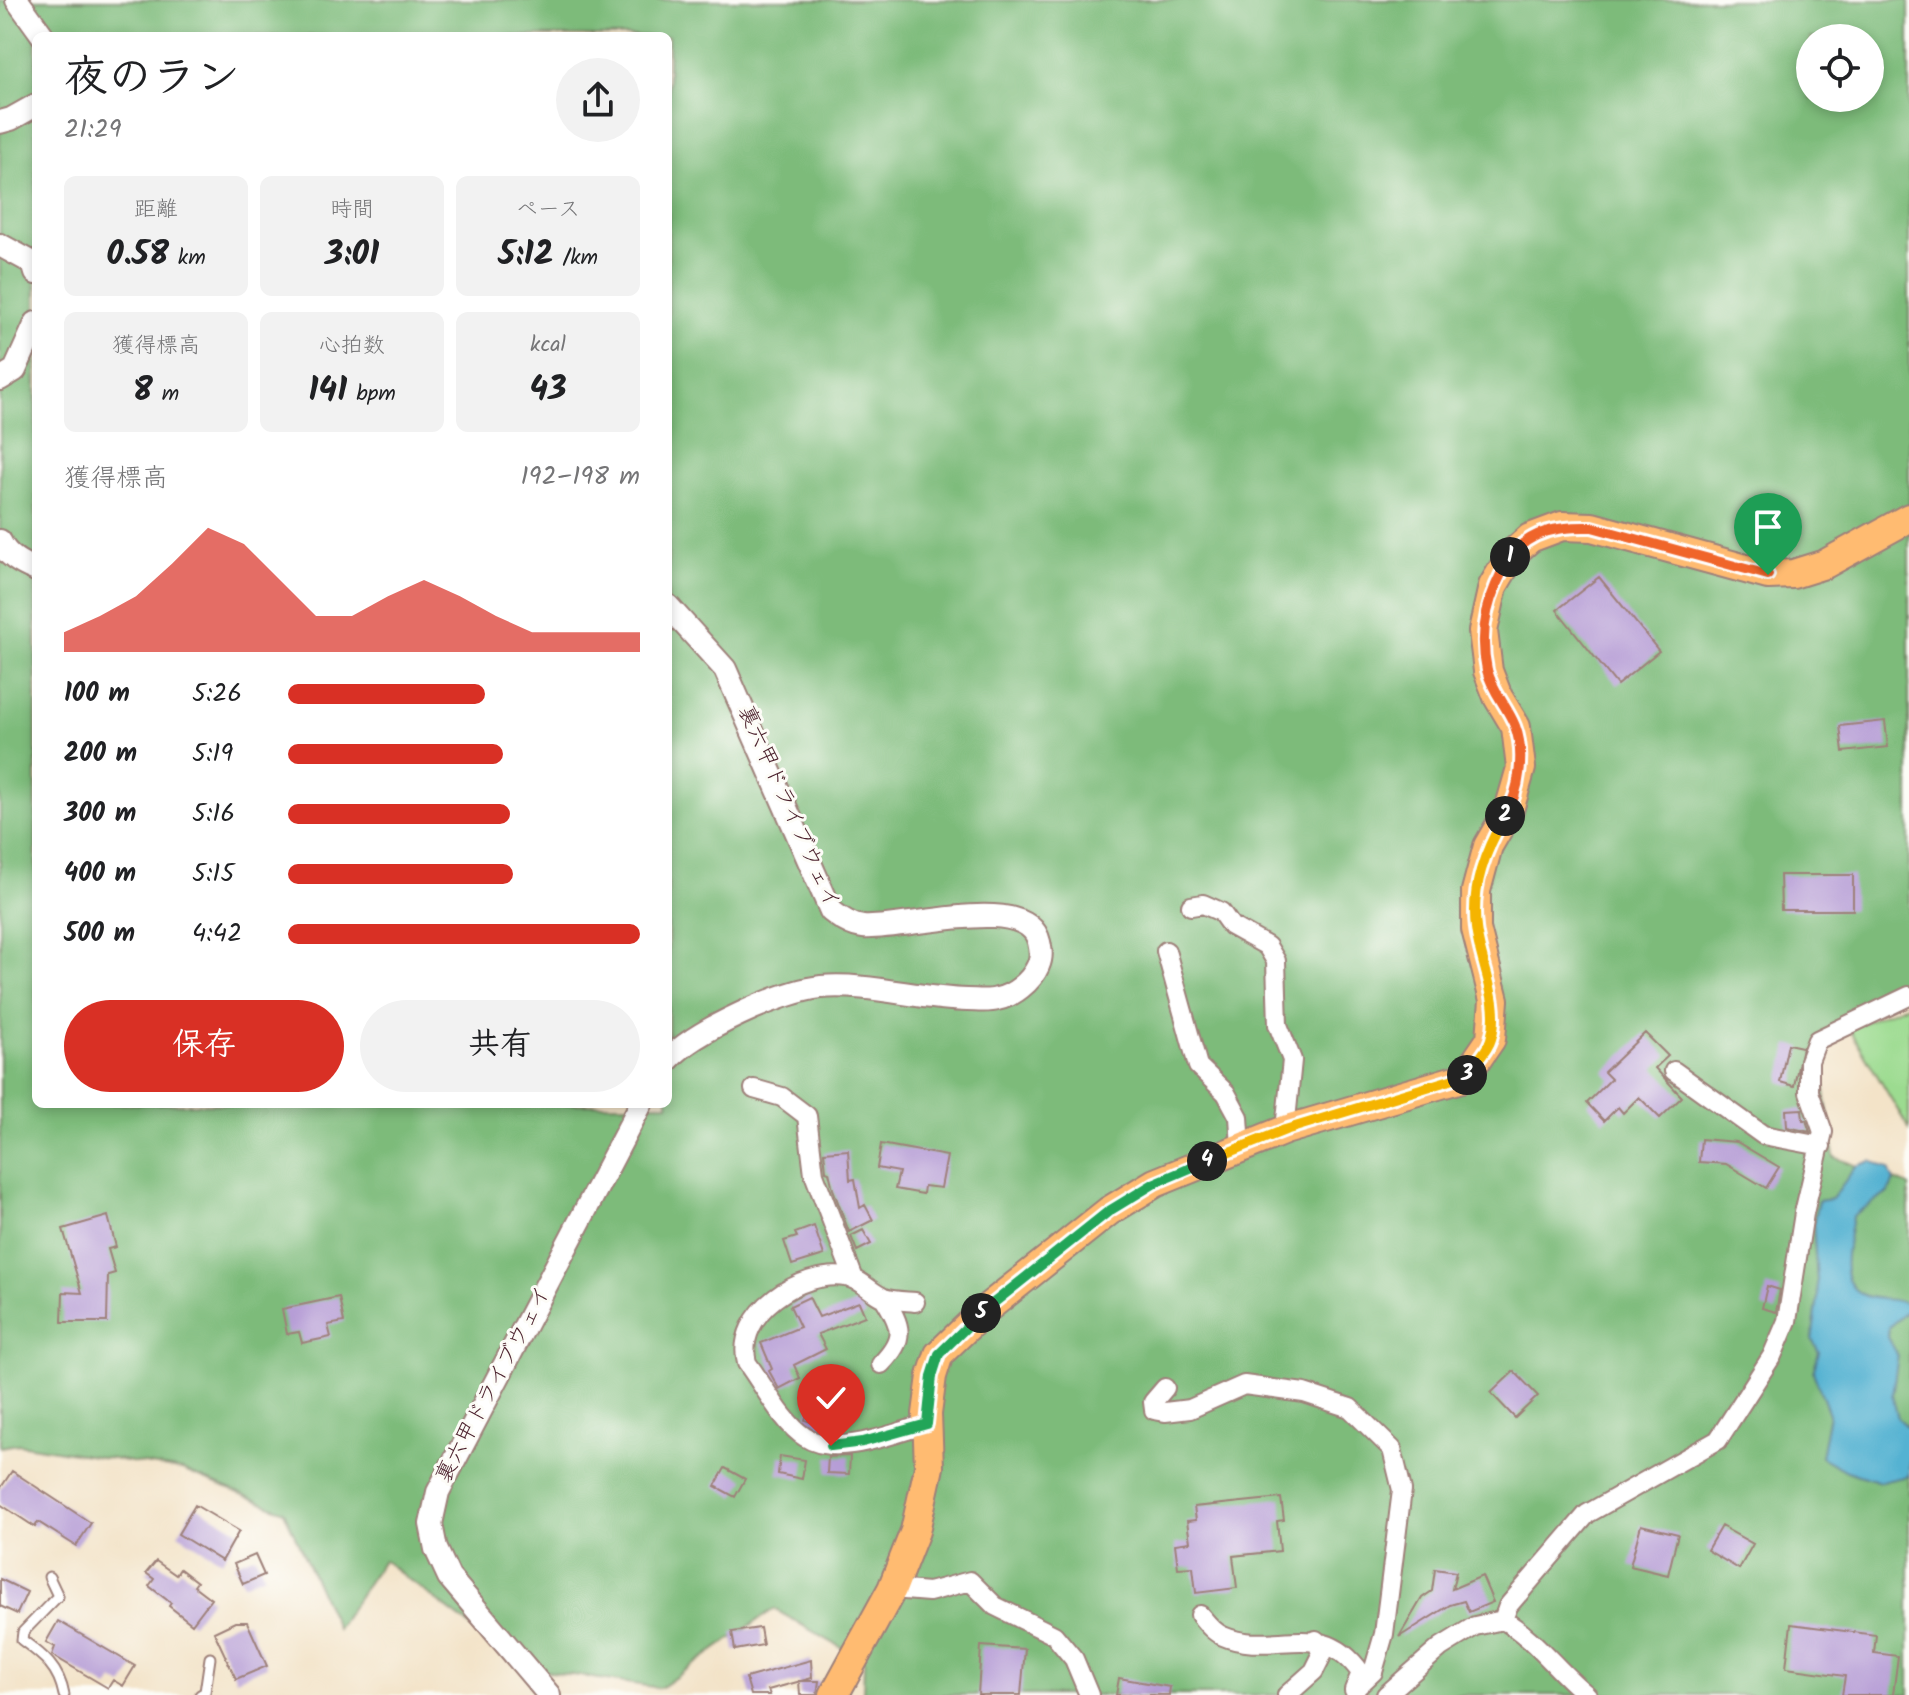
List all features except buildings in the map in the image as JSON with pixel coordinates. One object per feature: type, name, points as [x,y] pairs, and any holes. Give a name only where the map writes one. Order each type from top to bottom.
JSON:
[{"type":"main road","points":[[834,1695],[892,1589],[915,1531],[929,1467],[927,1424],[932,1376],[939,1354],[986,1309],[1109,1211],[1155,1183],[1285,1130],[1465,1077],[1491,1039],[1494,1000],[1476,929],[1476,891],[1488,846],[1509,810],[1521,768],[1516,727],[1498,697],[1488,671],[1483,631],[1493,586],[1512,554],[1530,538],[1562,526],[1592,527],[1768,575],[1793,574],[1825,564],[1909,518]]},
{"type":"street","points":[[17,0],[40,32]]},
{"type":"street","points":[[0,122],[32,107]]},
{"type":"street","points":[[0,245],[32,262]]},
{"type":"street","points":[[0,379],[15,370],[32,332]]},
{"type":"street","points":[[0,541],[3,549],[32,568]]},
{"type":"street","name":"裏六甲ドライブウェイ","points":[[672,610],[725,669],[831,911],[861,927],[975,915],[1029,923],[1037,932],[1042,956],[1037,969],[1024,984],[1012,995],[994,1000],[821,987],[776,997],[683,1046],[672,1056]]},
{"type":"street","points":[[1191,906],[1203,904],[1221,912],[1231,926],[1267,946],[1276,961],[1278,1025],[1292,1060],[1285,1130]]},
{"type":"street","points":[[1166,951],[1198,1066],[1226,1093],[1239,1117],[1241,1147]]},
{"type":"street","points":[[1503,1620],[1508,1606],[1587,1514],[1718,1440],[1772,1356],[1787,1321],[1804,1213],[1823,1132],[1809,1092],[1809,1061],[1817,1040],[1909,996]]},
{"type":"street","points":[[1674,1071],[1763,1135],[1821,1146]]},
{"type":"street","points":[[754,1089],[782,1097],[807,1116],[814,1174],[854,1279]]},
{"type":"street","name":"裏六甲ドライブウェイ","points":[[549,1695],[449,1577],[436,1549],[431,1524],[438,1492],[639,1108]]},
{"type":"street","points":[[915,1302],[884,1298],[854,1279],[821,1278],[779,1293],[749,1331],[744,1352],[747,1363],[790,1423],[803,1437],[819,1444],[831,1446],[863,1442],[927,1424]]},
{"type":"street","points":[[881,1364],[895,1349],[899,1338],[899,1324],[884,1298]]},
{"type":"street","points":[[1165,1388],[1153,1402],[1154,1410],[1190,1409],[1244,1385],[1304,1393],[1350,1408],[1392,1449],[1402,1490],[1384,1634],[1373,1672],[1352,1692]]},
{"type":"street","points":[[892,1589],[929,1592],[970,1581],[995,1606],[1054,1635],[1074,1659],[1089,1695]]},
{"type":"street","points":[[1200,1615],[1221,1636],[1250,1643],[1316,1640],[1350,1657],[1361,1673],[1352,1692]]},
{"type":"street","points":[[1386,1695],[1441,1647],[1475,1626],[1503,1620],[1523,1632],[1564,1677],[1587,1695]]},
{"type":"street","points":[[1287,1695],[1314,1671],[1322,1655],[1316,1640]]},
{"type":"lane","points":[[49,1577],[58,1596],[23,1632],[22,1640],[46,1657],[61,1679],[64,1695]]},
{"type":"lane","points":[[200,1695],[205,1692],[210,1658]]},
{"type":"green space","points":[[0,0],[1909,0],[1909,980],[1880,990],[1818,1042],[1834,1157],[1909,1186],[1909,1695],[863,1695],[864,1661],[774,1609],[660,1688],[525,1668],[383,1560],[337,1629],[284,1511],[182,1470],[18,1444],[0,1447]]},
{"type":"green space","points":[[1909,1004],[1909,1129],[1849,1028]]},
{"type":"water","points":[[1871,1161],[1889,1169],[1894,1181],[1888,1193],[1852,1216],[1846,1272],[1849,1282],[1866,1296],[1909,1305],[1909,1309],[1889,1327],[1888,1337],[1898,1356],[1892,1395],[1898,1418],[1909,1428],[1909,1476],[1880,1482],[1846,1471],[1821,1457],[1829,1414],[1813,1372],[1819,1352],[1812,1340],[1818,1297],[1813,1223],[1818,1201],[1832,1199],[1856,1166]]},
{"type":"route","points":[[831,1446],[863,1442],[927,1424],[932,1376],[939,1354],[986,1309],[1109,1211],[1155,1183],[1285,1130],[1465,1077],[1491,1039],[1494,1000],[1476,929],[1476,891],[1488,846],[1509,810],[1521,768],[1516,727],[1498,697],[1488,671],[1483,631],[1493,586],[1512,554],[1530,538],[1562,526],[1592,527],[1768,575]]}]
